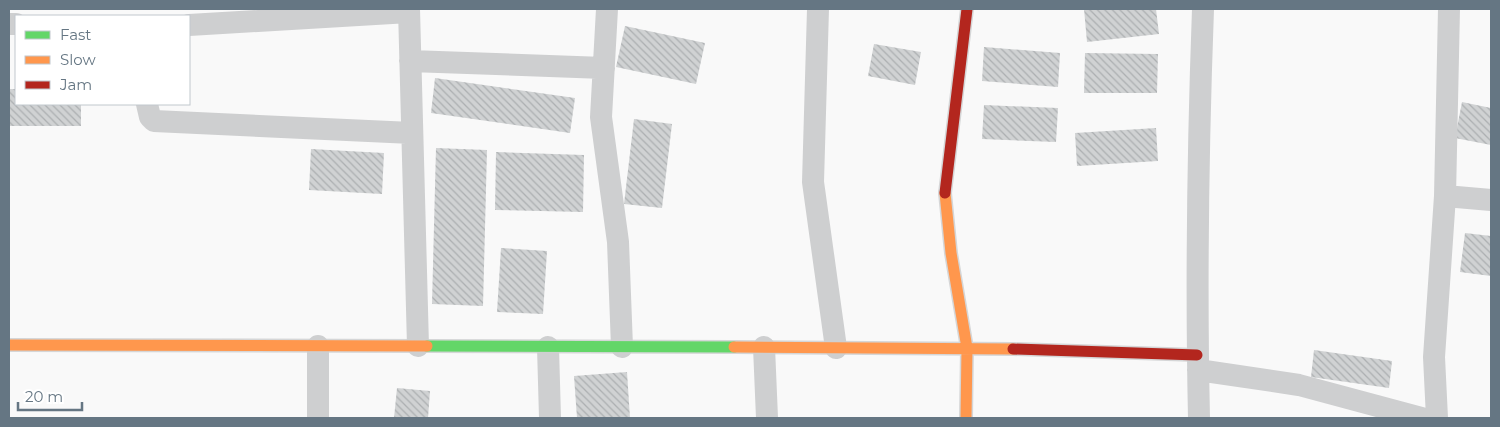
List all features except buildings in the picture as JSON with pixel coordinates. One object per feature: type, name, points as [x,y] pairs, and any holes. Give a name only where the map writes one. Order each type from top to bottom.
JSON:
[{"type":"street","points":[[608,9],[601,118],[618,242],[622,347]]},
{"type":"street","points":[[818,9],[813,182],[836,348]]},
{"type":"street","points":[[966,418],[967,348],[951,253],[945,192],[967,9]]},
{"type":"street","points":[[1199,418],[1202,9]]},
{"type":"street","points":[[1437,418],[1434,357],[1445,196],[1449,9]]},
{"type":"street","points":[[190,25],[409,10],[418,346]]},
{"type":"street","points":[[410,61],[604,68]]},
{"type":"street","points":[[147,105],[150,117],[154,121],[412,134]]},
{"type":"street","points":[[1445,196],[1491,200]]},
{"type":"street","points":[[9,345],[967,348],[1198,362],[1299,385],[1422,418]]},
{"type":"street","points":[[318,346],[318,418]]},
{"type":"street","points":[[548,347],[550,418]]},
{"type":"street","points":[[764,348],[767,418]]},
{"type":"traffic: fast","points":[[427,346],[734,347]]},
{"type":"traffic: slow","points":[[945,193],[951,253],[967,348],[966,418]]},
{"type":"traffic: slow","points":[[9,345],[427,346]]},
{"type":"traffic: slow","points":[[734,347],[1013,349]]},
{"type":"traffic: jam","points":[[945,193],[967,9]]},
{"type":"traffic: jam","points":[[1013,349],[1197,355]]}]
